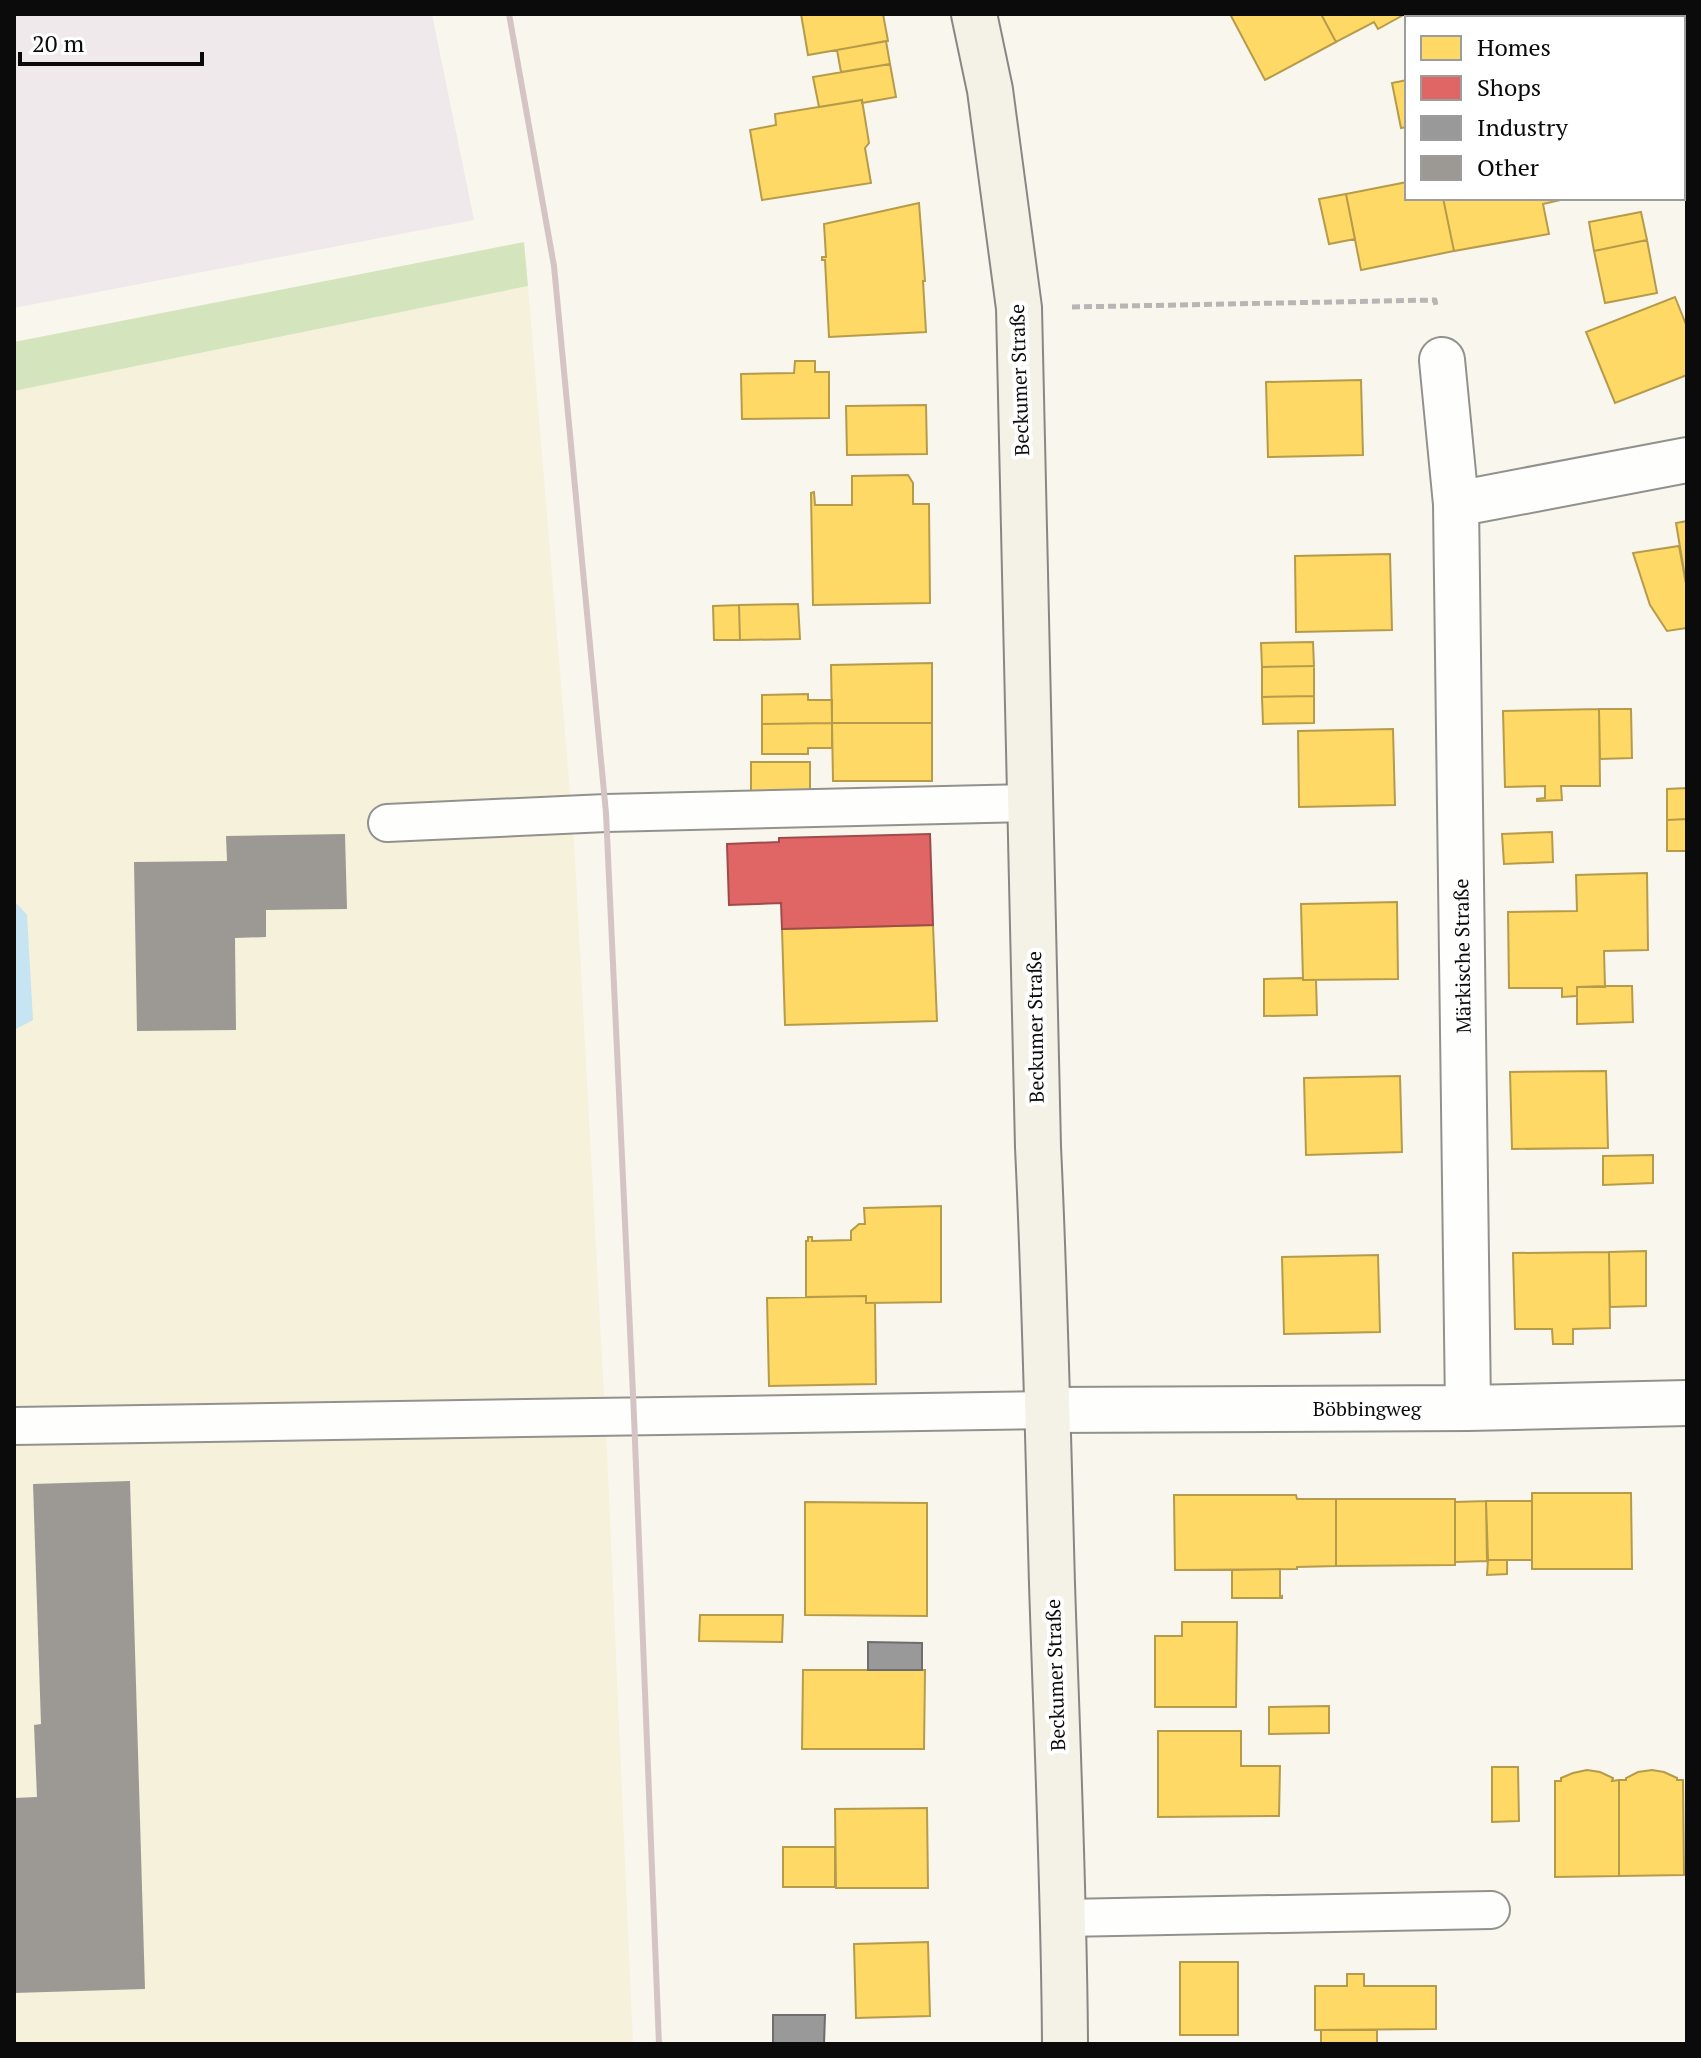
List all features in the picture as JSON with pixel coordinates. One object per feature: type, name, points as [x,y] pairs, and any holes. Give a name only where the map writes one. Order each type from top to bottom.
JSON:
[{"type":"main road","name":"Beckumer Straße","points":[[974,14],[990,90],[1019,308],[1029,803],[1064,1918],[1065,2044]]},
{"type":"street","name":"Märkische Straße","points":[[1442,360],[1456,504],[1468,1408]]},
{"type":"street","points":[[1456,504],[1687,460]]},
{"type":"street","name":"Böbbingweg","points":[[1047,1410],[1468,1408],[1687,1403]]},
{"type":"lane","points":[[387,823],[606,813],[1029,803]]},
{"type":"lane","points":[[14,1426],[1047,1410]]},
{"type":"lane","points":[[1064,1918],[1491,1910]]},
{"type":"path","points":[[1019,308],[1435,300],[1442,360]]},
{"type":"shaded area","points":[[14,14],[432,14],[474,220],[14,308]]},
{"type":"shaded area","points":[[528,286],[574,841],[607,1451],[633,2044],[14,2044],[14,391]]},
{"type":"green space","points":[[524,242],[528,286],[14,391],[14,342]]},
{"type":"water","points":[[17,904],[27,915],[33,1020],[14,1030],[14,905]]},
{"type":"building: Homes","points":[[801,14],[883,14],[888,41],[808,55]]},
{"type":"building: Homes","points":[[1230,14],[1321,14],[1336,42],[1265,80]]},
{"type":"building: Homes","points":[[1321,14],[1405,14],[1378,29],[1374,22],[1336,42]]},
{"type":"building: Homes","points":[[886,41],[890,64],[841,72],[837,50]]},
{"type":"building: Homes","points":[[890,64],[896,97],[819,107],[813,77]]},
{"type":"building: Homes","points":[[1405,80],[1405,127],[1401,128],[1392,83]]},
{"type":"building: Homes","points":[[862,100],[871,183],[762,200],[750,130],[776,125],[775,114]]},
{"type":"building: Homes","points":[[1405,182],[1405,200],[1443,200],[1454,251],[1361,270],[1346,194]]},
{"type":"building: Homes","points":[[1346,194],[1355,239],[1329,244],[1319,199]]},
{"type":"building: Homes","points":[[1443,200],[1560,200],[1543,204],[1549,234],[1454,251]]},
{"type":"building: Homes","points":[[919,203],[926,332],[829,337],[825,260],[822,260],[826,257],[824,224]]},
{"type":"building: Homes","points":[[1641,212],[1647,240],[1594,251],[1589,222]]},
{"type":"building: Homes","points":[[1647,240],[1657,293],[1605,303],[1594,251]]},
{"type":"building: Homes","points":[[1675,297],[1687,327],[1687,375],[1615,403],[1586,332]]},
{"type":"building: Homes","points":[[795,361],[815,361],[815,372],[829,372],[829,418],[742,419],[741,374],[794,373]]},
{"type":"building: Homes","points":[[1361,380],[1363,455],[1268,457],[1266,382]]},
{"type":"building: Homes","points":[[926,405],[927,454],[847,455],[846,406]]},
{"type":"building: Homes","points":[[908,475],[913,483],[913,504],[929,504],[930,603],[813,605],[811,493],[814,492],[815,505],[852,505],[852,476]]},
{"type":"building: Homes","points":[[1687,521],[1687,589],[1676,523]]},
{"type":"building: Homes","points":[[1679,546],[1687,589],[1687,628],[1667,631],[1650,605],[1633,553]]},
{"type":"building: Homes","points":[[1390,554],[1392,630],[1296,632],[1295,556]]},
{"type":"building: Homes","points":[[798,604],[800,639],[740,640],[739,605]]},
{"type":"building: Homes","points":[[739,605],[740,640],[714,640],[713,606]]},
{"type":"building: Homes","points":[[1313,642],[1314,666],[1262,667],[1261,643]]},
{"type":"building: Homes","points":[[932,663],[932,723],[832,723],[831,665]]},
{"type":"building: Homes","points":[[1314,666],[1314,696],[1262,697],[1262,667]]},
{"type":"building: Homes","points":[[808,694],[808,700],[832,700],[832,723],[762,724],[762,695]]},
{"type":"building: Homes","points":[[1314,696],[1314,723],[1263,724],[1262,697]]},
{"type":"building: Homes","points":[[1599,709],[1600,786],[1561,786],[1562,800],[1537,801],[1545,798],[1545,786],[1505,787],[1503,711]]},
{"type":"building: Homes","points":[[1599,709],[1631,709],[1632,758],[1600,759]]},
{"type":"building: Homes","points":[[832,723],[932,723],[932,781],[833,781]]},
{"type":"building: Homes","points":[[832,723],[832,748],[808,748],[808,754],[762,754],[762,724]]},
{"type":"building: Homes","points":[[1393,729],[1395,805],[1299,807],[1298,731]]},
{"type":"building: Homes","points":[[751,762],[810,762],[810,806],[751,807]]},
{"type":"building: Homes","points":[[1687,788],[1687,819],[1667,820],[1667,789]]},
{"type":"building: Homes","points":[[1687,819],[1687,851],[1667,851],[1667,820]]},
{"type":"building: Homes","points":[[1552,832],[1553,862],[1504,864],[1502,834]]},
{"type":"building: Homes","points":[[1647,873],[1648,950],[1604,951],[1605,987],[1577,987],[1577,996],[1562,997],[1562,988],[1509,988],[1508,912],[1577,911],[1576,875]]},
{"type":"building: Homes","points":[[1397,902],[1398,979],[1303,980],[1301,904]]},
{"type":"building: Homes","points":[[933,925],[937,1021],[785,1025],[782,929]]},
{"type":"building: Homes","points":[[1264,979],[1316,980],[1317,1015],[1264,1016]]},
{"type":"building: Homes","points":[[1632,986],[1633,1022],[1577,1024],[1577,987]]},
{"type":"building: Homes","points":[[1606,1071],[1608,1148],[1512,1149],[1510,1072]]},
{"type":"building: Homes","points":[[1400,1076],[1402,1152],[1306,1155],[1304,1078]]},
{"type":"building: Homes","points":[[1653,1155],[1653,1183],[1603,1185],[1603,1156]]},
{"type":"building: Homes","points":[[941,1206],[941,1302],[866,1303],[866,1296],[806,1297],[808,1237],[812,1237],[812,1241],[851,1240],[851,1231],[859,1224],[865,1224],[864,1208]]},
{"type":"building: Homes","points":[[1646,1251],[1646,1306],[1610,1307],[1609,1252]]},
{"type":"building: Homes","points":[[1609,1252],[1610,1328],[1573,1329],[1573,1344],[1553,1344],[1552,1329],[1515,1329],[1513,1253]]},
{"type":"building: Homes","points":[[1378,1255],[1380,1332],[1284,1334],[1282,1257]]},
{"type":"building: Homes","points":[[866,1296],[866,1303],[875,1303],[876,1384],[769,1386],[767,1298]]},
{"type":"building: Homes","points":[[1532,1493],[1631,1493],[1632,1569],[1532,1569]]},
{"type":"building: Homes","points":[[1174,1495],[1296,1495],[1297,1499],[1336,1499],[1336,1566],[1175,1570]]},
{"type":"building: Homes","points":[[1336,1499],[1455,1499],[1455,1565],[1336,1566]]},
{"type":"building: Homes","points":[[1486,1501],[1532,1501],[1532,1560],[1488,1560]]},
{"type":"building: Homes","points":[[1486,1501],[1487,1561],[1455,1562],[1455,1502]]},
{"type":"building: Homes","points":[[805,1502],[927,1503],[927,1616],[805,1615]]},
{"type":"building: Homes","points":[[1488,1560],[1507,1560],[1507,1574],[1487,1575]]},
{"type":"building: Homes","points":[[1280,1569],[1282,1598],[1232,1598],[1232,1570]]},
{"type":"building: Homes","points":[[700,1615],[783,1615],[782,1642],[699,1641]]},
{"type":"building: Homes","points":[[1182,1622],[1237,1622],[1236,1707],[1155,1707],[1155,1636],[1182,1636]]},
{"type":"building: Homes","points":[[803,1670],[925,1670],[924,1749],[802,1749]]},
{"type":"building: Homes","points":[[1329,1706],[1329,1733],[1269,1734],[1269,1707]]},
{"type":"building: Homes","points":[[1158,1731],[1241,1731],[1241,1766],[1280,1766],[1279,1816],[1158,1817]]},
{"type":"building: Homes","points":[[1492,1767],[1518,1767],[1519,1821],[1492,1822]]},
{"type":"building: Homes","points":[[1587,1770],[1600,1772],[1613,1778],[1612,1781],[1619,1780],[1619,1876],[1555,1877],[1555,1781]]},
{"type":"building: Homes","points":[[1652,1770],[1683,1780],[1684,1875],[1619,1876],[1619,1780]]},
{"type":"building: Homes","points":[[927,1808],[928,1888],[836,1888],[835,1809]]},
{"type":"building: Homes","points":[[783,1847],[835,1847],[835,1887],[783,1887]]},
{"type":"building: Homes","points":[[928,1942],[930,2016],[856,2018],[854,1944]]},
{"type":"building: Homes","points":[[1180,1962],[1238,1962],[1238,2035],[1180,2035]]},
{"type":"building: Homes","points":[[1347,1974],[1364,1974],[1364,1986],[1436,1986],[1436,2029],[1315,2030],[1315,1986],[1347,1986]]},
{"type":"building: Homes","points":[[1321,2030],[1377,2030],[1377,2044],[1321,2044]]},
{"type":"building: Shops","points":[[930,834],[933,925],[782,929],[781,903],[729,905],[727,844],[779,842],[779,838]]},
{"type":"building: Industry","points":[[868,1642],[922,1643],[922,1670],[868,1670]]},
{"type":"building: Industry","points":[[773,2015],[825,2015],[824,2044],[773,2044]]},
{"type":"building: Other","points":[[345,834],[347,909],[266,910],[266,937],[235,938],[236,1030],[137,1031],[134,862],[227,861],[226,836]]},
{"type":"building: Other","points":[[130,1481],[145,1989],[14,1993],[14,1798],[37,1797],[34,1725],[41,1724],[33,1484]]},
{"type":"railway","points":[[509,14],[554,266],[606,813],[659,2044]]}]
